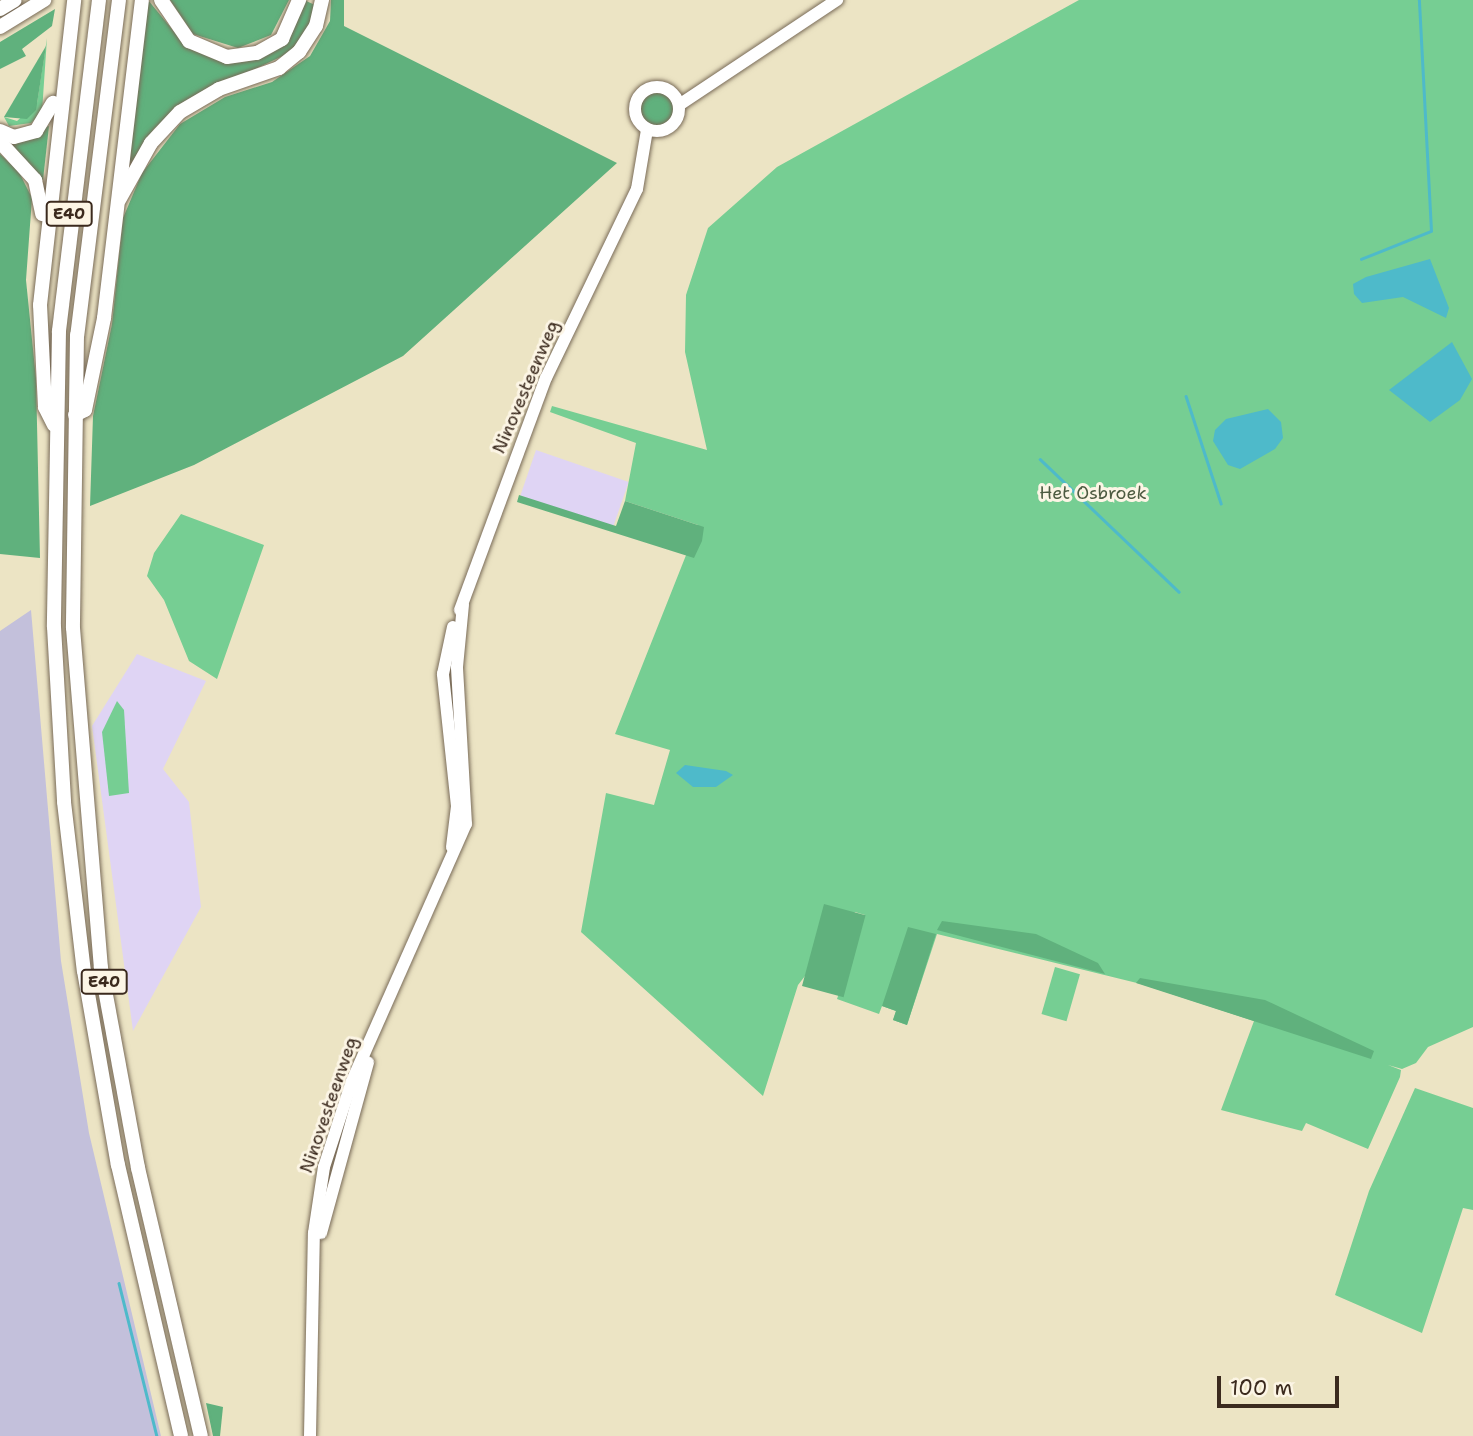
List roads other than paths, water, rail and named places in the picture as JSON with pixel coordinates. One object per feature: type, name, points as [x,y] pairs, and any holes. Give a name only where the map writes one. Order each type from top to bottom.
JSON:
[{"type":"highway","points":[[0,9],[15,0]]},
{"type":"highway","points":[[0,27],[44,0]]},
{"type":"highway","points":[[56,429],[45,407],[41,346],[46,236],[62,79],[74,0]]},
{"type":"highway","name":"E40","points":[[99,0],[73,171],[56,429],[56,654],[84,971],[118,1165],[181,1436]]},
{"type":"highway","name":"E40","points":[[118,0],[93,174],[75,415],[73,628],[101,968],[138,1168],[201,1436]]},
{"type":"highway","points":[[75,415],[85,410],[104,318],[111,221],[142,0]]},
{"type":"highway","points":[[161,0],[189,41],[227,57],[257,54],[282,39],[299,0]]},
{"type":"highway","points":[[111,221],[134,170],[170,121],[204,96],[290,61],[313,32],[322,0]]},
{"type":"highway","points":[[0,131],[21,136],[40,128],[62,79]]},
{"type":"highway","points":[[0,142],[36,180],[46,236]]},
{"type":"main road","points":[[676,100],[724,74],[836,0]]},
{"type":"main road","points":[[655,87],[676,100],[672,125],[653,131],[637,120],[637,99],[655,87]]},
{"type":"main road","name":"Ninovesteenweg","points":[[310,1436],[317,1201],[330,1145],[446,870],[457,806],[443,674],[463,605],[543,385],[637,189],[653,131]]},
{"type":"water","points":[[1430,259],[1449,308],[1446,318],[1403,297],[1362,303],[1354,294],[1353,284],[1366,277]]},
{"type":"water","points":[[1452,342],[1472,379],[1460,400],[1430,422],[1389,390]]},
{"type":"water","points":[[1268,409],[1281,422],[1283,438],[1275,449],[1240,469],[1228,465],[1213,441],[1215,430],[1226,419]]},
{"type":"water","points":[[685,765],[726,771],[733,775],[716,787],[693,787],[676,773]]},
{"type":"waterway","points":[[1361,259],[1431,231],[1419,0]]},
{"type":"waterway","points":[[1186,396],[1221,503]]},
{"type":"waterway","points":[[1040,459],[1179,592]]},
{"type":"waterway","points":[[119,1283],[157,1436]]},
{"type":"park label","name":"Het Osbroek","points":[[1093,493]]}]
